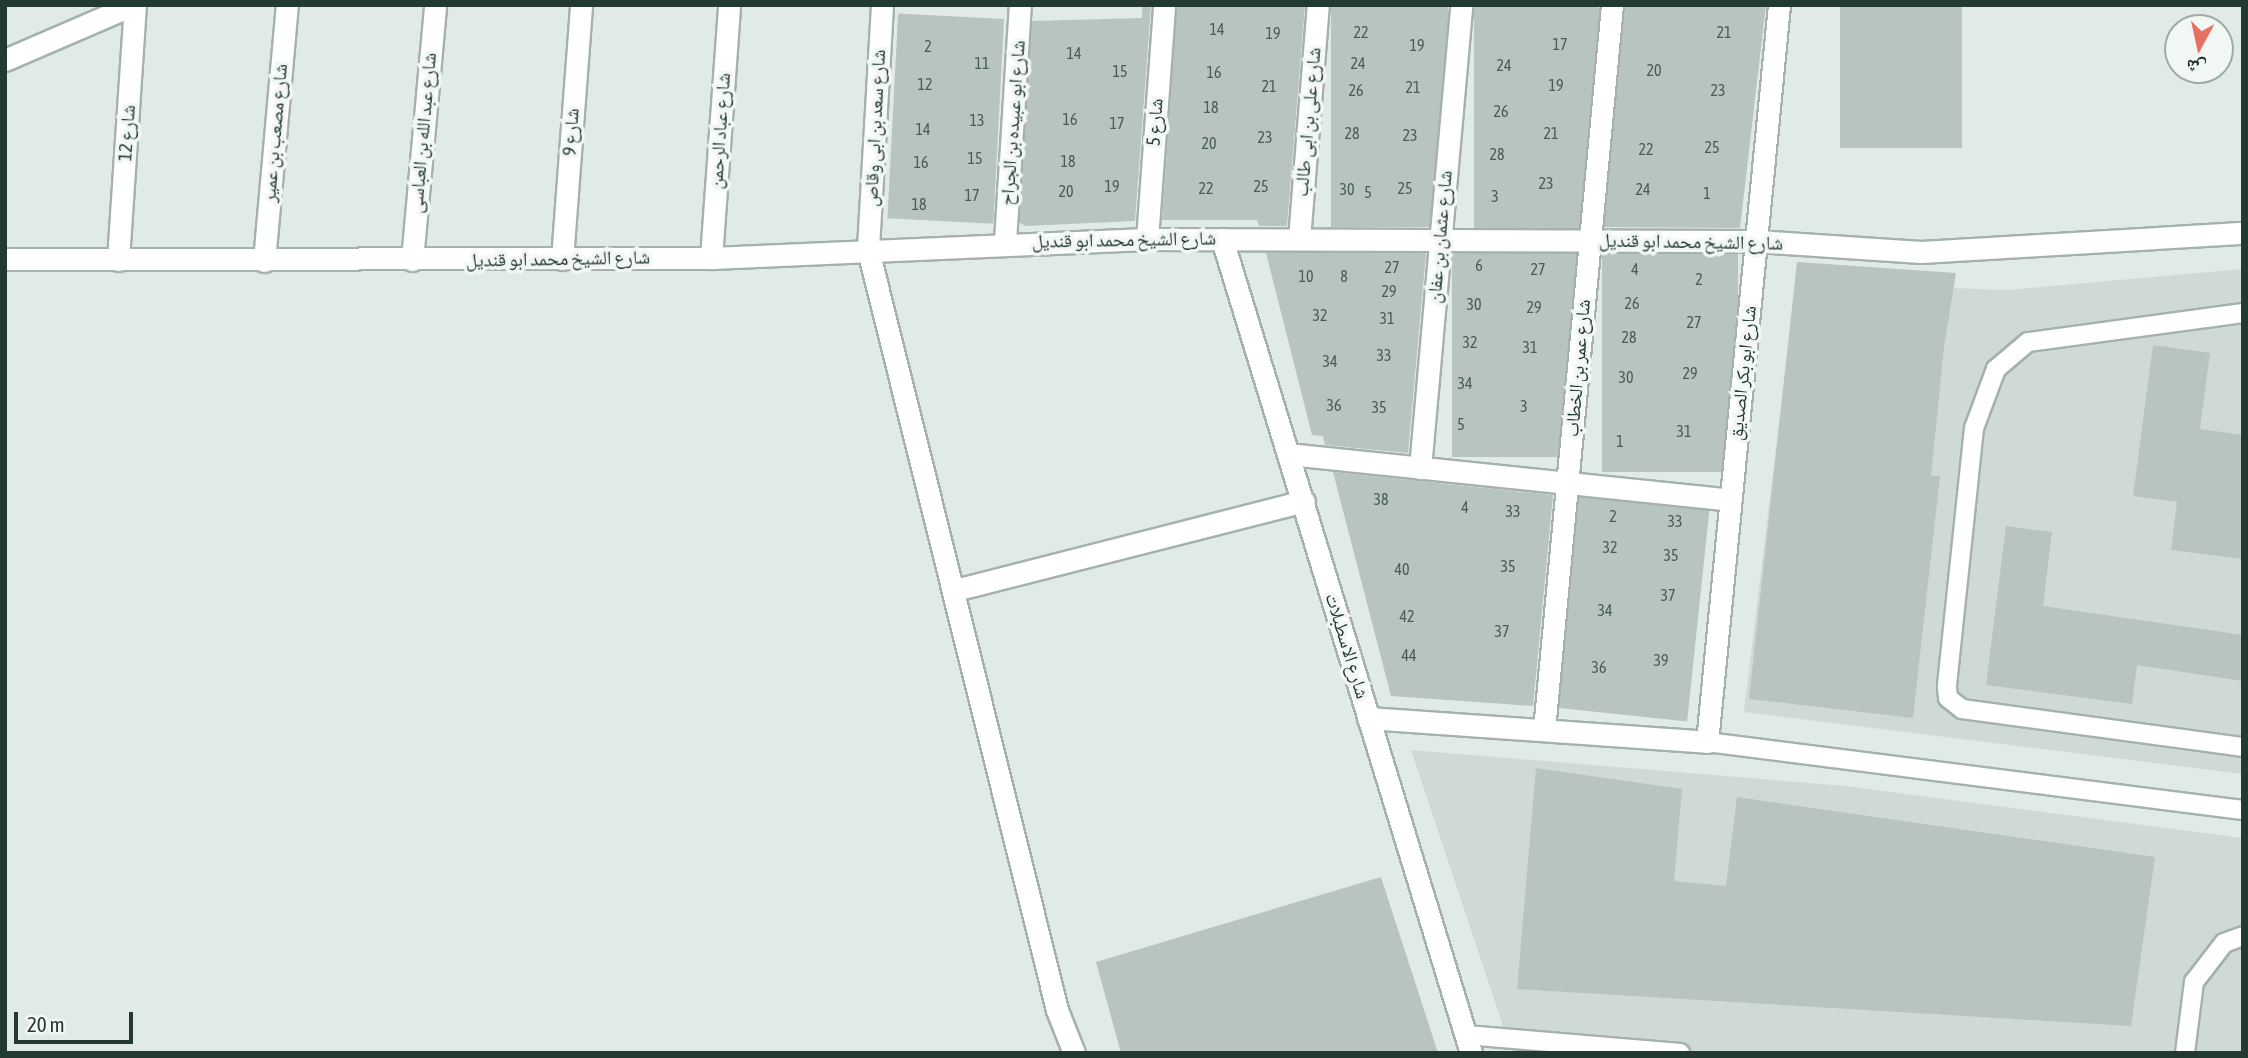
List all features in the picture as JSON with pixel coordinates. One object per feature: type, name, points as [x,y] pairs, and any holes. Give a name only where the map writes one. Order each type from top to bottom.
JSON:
[{"type":"street","points":[[5,60],[134,5]]},
{"type":"street","name":"شارع 12","points":[[118,260],[134,5]]},
{"type":"street","name":"شارع مصعب بن عمير","points":[[264,261],[287,5]]},
{"type":"street","name":"شارع عبد الله بن العباسى","points":[[412,260],[435,5]]},
{"type":"street","name":"شارع 9","points":[[562,259],[581,5]]},
{"type":"street","name":"شارع عباد الرحمن","points":[[711,258],[729,5]]},
{"type":"street","name":"شارع سعد بن ابى وقاص","points":[[882,5],[868,250],[1058,1010],[1074,1053]]},
{"type":"street","name":"شارع ابو عبيده بن الجراح","points":[[1005,241],[1020,5]]},
{"type":"street","name":"شارع 5","points":[[1147,239],[1164,5]]},
{"type":"street","name":"شارع على بن ابى طالب","points":[[1299,239],[1318,5]]},
{"type":"street","name":"شارع عثمان بن عفان","points":[[1420,468],[1461,5]]},
{"type":"street","name":"شارع عمر بن الخطاب","points":[[1544,730],[1612,5]]},
{"type":"street","name":"شارع ابو بكر الصديق","points":[[1707,742],[1779,5]]},
{"type":"street","name":"شارع الشيخ محمد ابو قنديل","points":[[5,259],[264,261],[711,258],[1005,241],[1147,239],[1756,241],[1921,252],[2243,233]]},
{"type":"street","name":"شارع الاسطبلات","points":[[1222,239],[1468,1044]]},
{"type":"street","points":[[1288,454],[1730,500]]},
{"type":"street","points":[[954,590],[1304,501]]},
{"type":"street","points":[[1368,718],[1707,742]]},
{"type":"lane","points":[[2243,313],[2028,342],[1996,369],[1974,428],[1947,687],[1948,698],[1962,709],[2243,747]]},
{"type":"lane","points":[[1707,742],[2243,810]]},
{"type":"lane","points":[[2185,1053],[2194,982],[2224,943],[2243,936]]},
{"type":"lane","points":[[1468,1044],[1680,1053]]},
{"type":"shaded area","points":[[2243,269],[2243,774],[1744,712],[1796,282],[2006,290]]},
{"type":"shaded area","points":[[1411,750],[1845,786],[2243,838],[2243,1053],[1512,1053]]},
{"type":"building","points":[[1142,5],[1151,5],[1135,221],[1025,226],[1019,222],[1032,21],[1142,18]]},
{"type":"building","points":[[1177,5],[1305,5],[1287,226],[1259,226],[1257,220],[1162,220]]},
{"type":"building","points":[[1331,5],[1448,5],[1448,227],[1331,227]]},
{"type":"building","points":[[1474,5],[1599,5],[1599,228],[1474,228]]},
{"type":"building","points":[[1625,5],[1766,5],[1740,228],[1604,227]]},
{"type":"building","points":[[1840,5],[1962,5],[1962,148],[1840,148]]},
{"type":"building","points":[[898,13],[1004,19],[993,224],[887,218]]},
{"type":"building","points":[[1266,253],[1426,253],[1408,453],[1325,445],[1323,436],[1312,435]]},
{"type":"building","points":[[1452,253],[1576,253],[1576,457],[1452,457]]},
{"type":"building","points":[[1602,254],[1738,254],[1738,472],[1602,472]]},
{"type":"building","points":[[1797,262],[1956,273],[1944,347],[1931,476],[1940,476],[1913,718],[1749,699]]},
{"type":"building","points":[[2153,345],[2210,353],[2200,429],[2243,435],[2243,559],[2171,550],[2177,502],[2133,496]]},
{"type":"building","points":[[1333,472],[1553,495],[1533,706],[1391,696]]},
{"type":"building","points":[[1579,497],[1709,511],[1687,722],[1557,708]]},
{"type":"building","points":[[2006,526],[2052,532],[2043,606],[2243,635],[2243,681],[2137,665],[2132,704],[1986,685]]},
{"type":"building","points":[[1536,768],[1682,789],[1674,881],[1726,886],[1737,797],[2155,857],[2131,1026],[1517,989]]},
{"type":"building","points":[[1381,877],[1438,1053],[1121,1053],[1096,962]]}]
